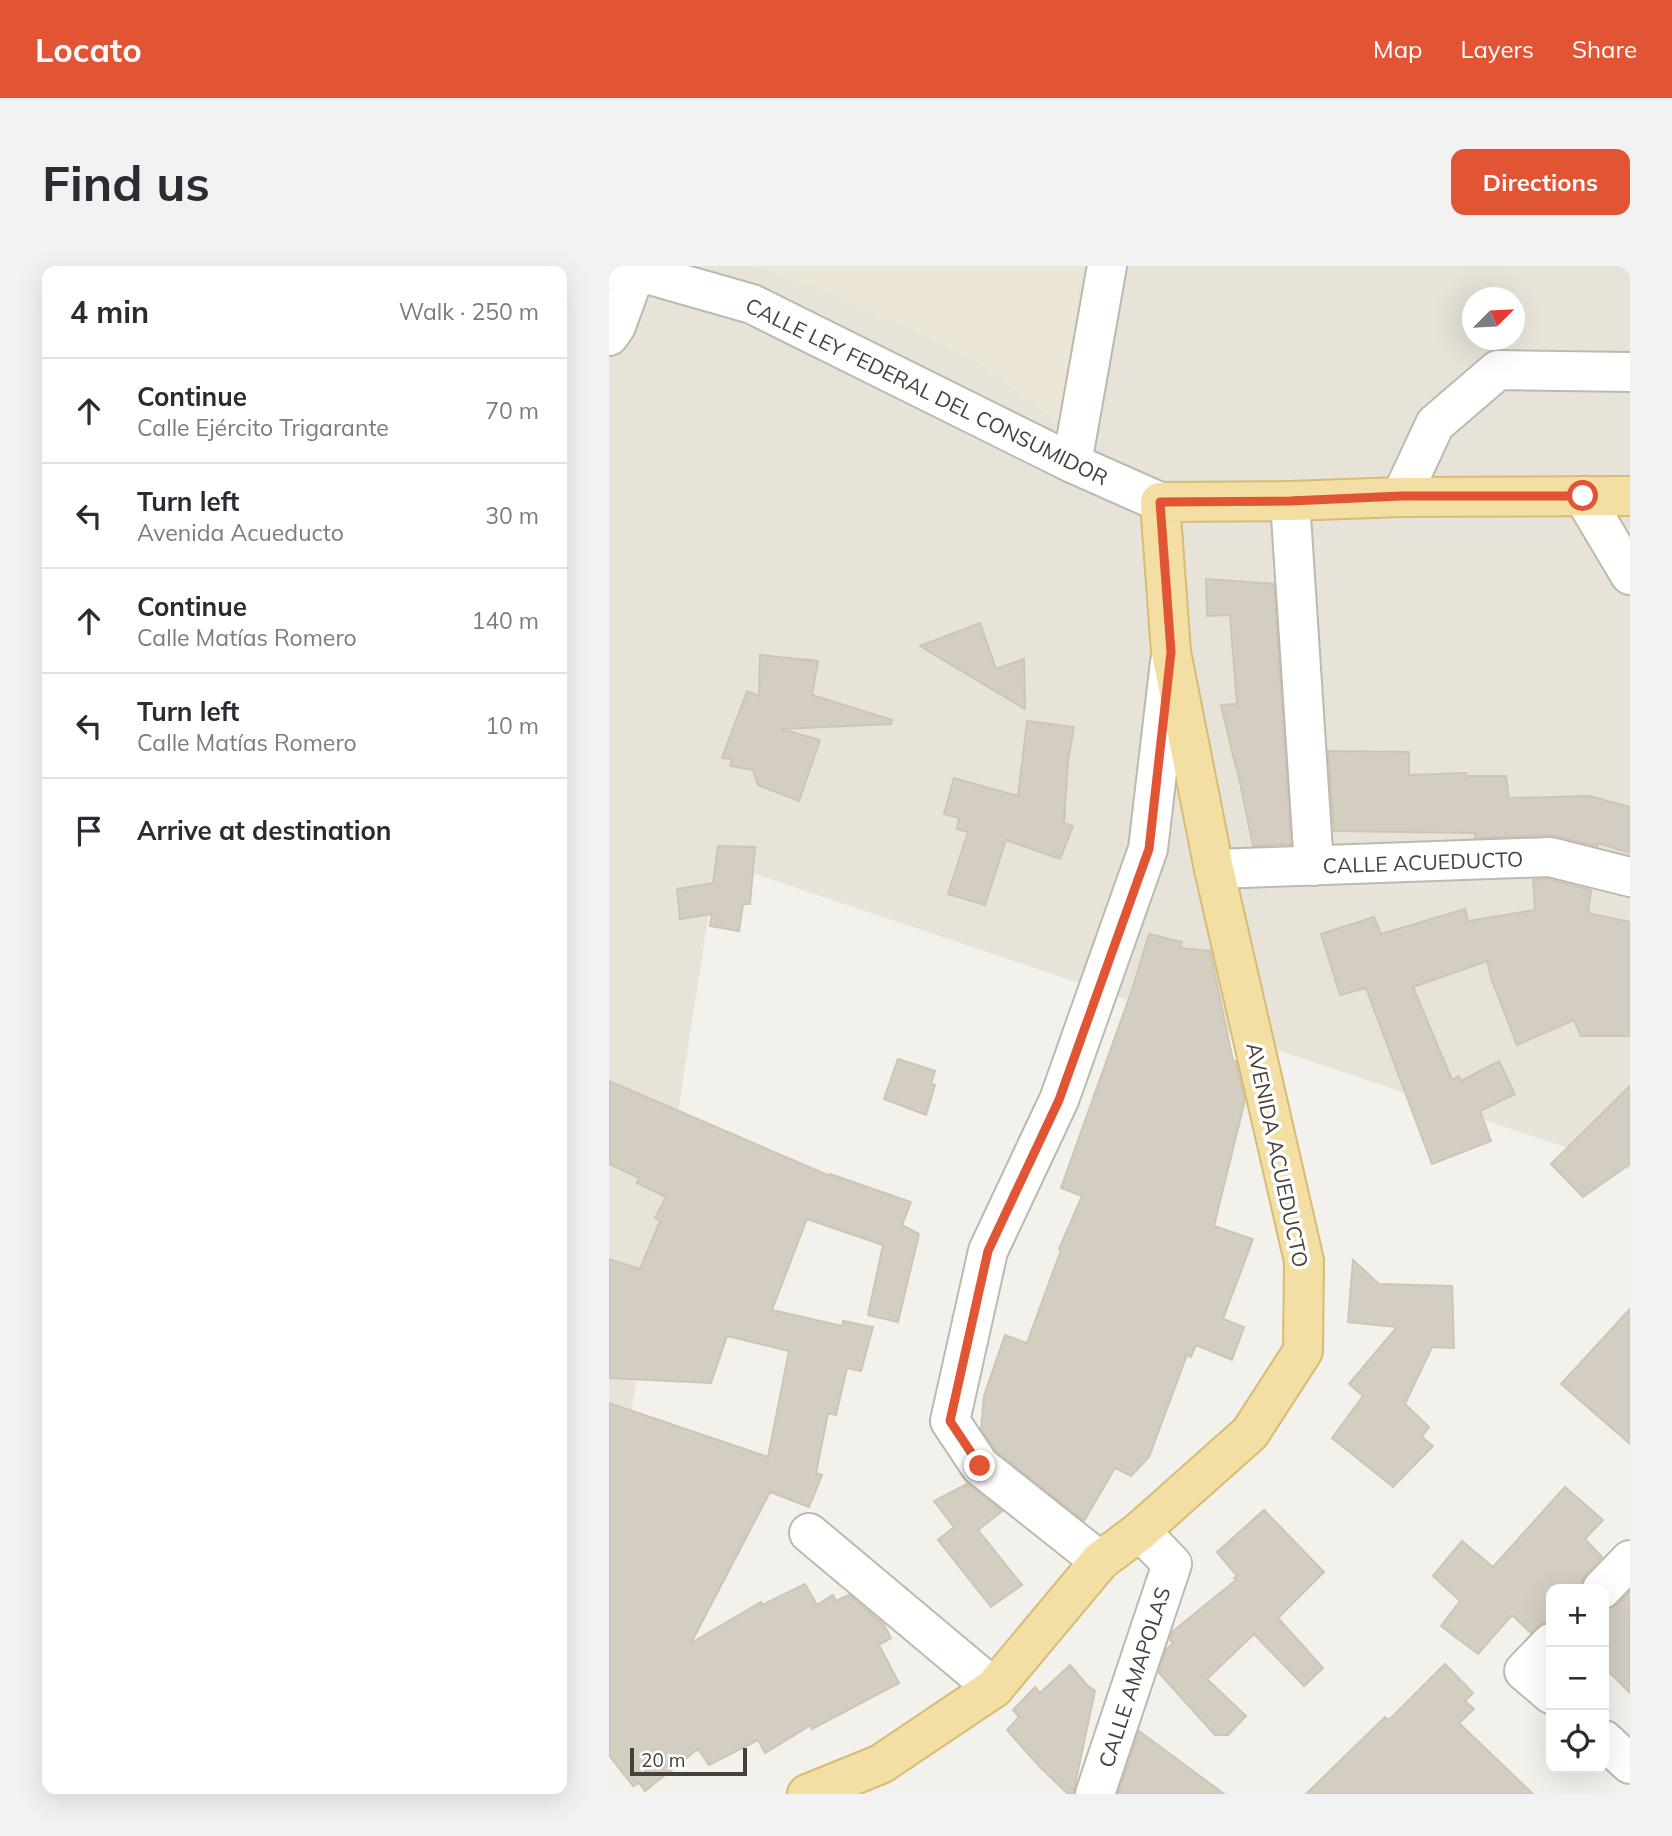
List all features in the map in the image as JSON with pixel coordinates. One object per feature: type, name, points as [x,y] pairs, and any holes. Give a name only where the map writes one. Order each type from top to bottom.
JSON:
[{"type":"main road","points":[[1160,502],[1290,501],[1401,496],[1630,496]]},
{"type":"main road","name":"AVENIDA ACUEDUCTO","points":[[807,1794],[881,1764],[993,1688],[1100,1561],[1140,1531],[1250,1433],[1303,1350],[1304,1261],[1214,870],[1171,652],[1160,502]]},
{"type":"street","points":[[1072,463],[1107,266]]},
{"type":"street","points":[[609,335],[616,326],[622,271]]},
{"type":"street","name":"CALLE LEY FEDERAL DEL CONSUMIDOR","points":[[622,271],[753,304],[1072,463],[1160,502]]},
{"type":"street","points":[[1401,496],[1435,424],[1498,370],[1630,372]]},
{"type":"street","points":[[1583,496],[1630,575]]},
{"type":"street","points":[[1290,501],[1314,866]]},
{"type":"street","points":[[1100,1561],[980,1466],[950,1421],[988,1251],[1059,1100],[1149,849],[1171,652]]},
{"type":"street","name":"CALLE ACUEDUCTO","points":[[1214,870],[1550,857],[1630,877]]},
{"type":"street","name":"CALLE AMAPOLAS","points":[[1095,1794],[1172,1564],[1140,1531]]},
{"type":"street","points":[[809,1534],[993,1688]]},
{"type":"street","points":[[1607,1584],[1630,1560]]},
{"type":"street","points":[[1538,1683],[1550,1647]]},
{"type":"street","points":[[1609,1745],[1630,1763]]},
{"type":"shaded area","points":[[609,266],[1630,266],[1630,1169],[717,861],[609,1556]]},
{"type":"shaded area","points":[[751,266],[1083,266],[1060,424],[976,361],[843,298]]},
{"type":"building","points":[[1206,579],[1274,584],[1291,844],[1253,846],[1221,705],[1237,704],[1230,615],[1207,616]]},
{"type":"building","points":[[980,623],[996,669],[1024,659],[1025,709],[920,646]]},
{"type":"building","points":[[760,655],[818,661],[812,695],[892,720],[891,724],[781,729],[820,740],[799,801],[758,785],[753,770],[730,766],[732,759],[722,758],[747,691],[759,696]]},
{"type":"building","points":[[1027,721],[1074,727],[1068,761],[1064,823],[1073,826],[1060,859],[1006,840],[985,905],[948,894],[968,832],[957,829],[959,818],[944,814],[954,778],[1018,796]]},
{"type":"building","points":[[1328,751],[1409,752],[1409,775],[1466,773],[1467,776],[1506,776],[1509,798],[1590,796],[1630,807],[1630,853],[1598,843],[1597,846],[1550,835],[1475,838],[1475,833],[1334,831]]},
{"type":"building","points":[[718,846],[755,847],[750,904],[743,904],[739,931],[710,926],[712,914],[680,919],[677,889],[713,883]]},
{"type":"building","points":[[1548,879],[1591,890],[1588,913],[1630,922],[1630,1036],[1581,1036],[1574,1020],[1517,1045],[1487,961],[1413,987],[1452,1080],[1459,1076],[1461,1081],[1499,1061],[1515,1094],[1480,1111],[1491,1141],[1432,1164],[1366,988],[1340,995],[1321,934],[1374,917],[1381,934],[1465,909],[1468,921],[1535,910],[1533,880]]},
{"type":"building","points":[[1149,934],[1182,942],[1180,948],[1210,951],[1233,1061],[1236,1061],[1245,1100],[1214,1226],[1253,1239],[1223,1319],[1244,1327],[1232,1360],[1196,1345],[1191,1357],[1187,1355],[1149,1457],[1131,1476],[1115,1468],[1084,1521],[996,1451],[981,1429],[984,1396],[1005,1335],[1027,1343],[1061,1250],[1059,1249],[1082,1196],[1061,1188],[1133,987]]},
{"type":"building","points":[[898,1059],[935,1071],[931,1084],[935,1085],[926,1115],[884,1099]]},
{"type":"building","points":[[609,1081],[830,1176],[911,1202],[902,1225],[919,1234],[898,1322],[868,1315],[883,1245],[807,1219],[772,1310],[842,1326],[843,1321],[873,1327],[861,1371],[847,1368],[836,1415],[828,1413],[816,1473],[822,1475],[809,1507],[770,1492],[691,1643],[761,1602],[762,1605],[805,1584],[817,1605],[833,1595],[836,1601],[849,1595],[884,1625],[891,1638],[879,1645],[899,1683],[812,1729],[811,1725],[765,1753],[758,1740],[709,1765],[698,1749],[645,1791],[639,1783],[633,1786],[609,1755],[609,1403],[768,1457],[789,1351],[727,1336],[711,1383],[609,1378],[609,1259],[640,1269],[660,1221],[655,1218],[666,1197],[637,1183],[639,1178],[609,1164]]},
{"type":"building","points":[[1630,1086],[1630,1164],[1583,1197],[1551,1164]]},
{"type":"building","points":[[1353,1260],[1379,1284],[1452,1286],[1454,1348],[1432,1347],[1405,1404],[1429,1427],[1422,1437],[1433,1446],[1393,1487],[1332,1438],[1363,1396],[1349,1384],[1397,1327],[1348,1322]]},
{"type":"building","points":[[1630,1309],[1630,1444],[1561,1384]]},
{"type":"building","points":[[967,1484],[1002,1511],[978,1530],[1022,1585],[991,1607],[938,1540],[954,1527],[934,1501]]},
{"type":"building","points":[[1565,1487],[1603,1520],[1585,1539],[1602,1557],[1586,1574],[1581,1584],[1546,1584],[1546,1622],[1531,1633],[1512,1615],[1478,1654],[1441,1626],[1460,1601],[1433,1576],[1462,1541],[1493,1567]]},
{"type":"building","points":[[1264,1510],[1324,1572],[1278,1618],[1323,1668],[1304,1686],[1254,1634],[1207,1679],[1246,1716],[1228,1735],[1215,1735],[1159,1673],[1166,1650],[1173,1643],[1170,1640],[1173,1631],[1236,1580],[1234,1578],[1237,1576],[1217,1552]]},
{"type":"building","points":[[1630,1591],[1630,1693],[1609,1672],[1609,1608],[1617,1605]]},
{"type":"building","points":[[1445,1664],[1473,1693],[1465,1701],[1474,1709],[1459,1723],[1533,1794],[1306,1794],[1385,1717],[1389,1720]]},
{"type":"building","points":[[1070,1665],[1095,1691],[1073,1794],[1068,1794],[1039,1766],[1007,1730],[1019,1717],[1013,1710],[1035,1687],[1040,1693]]},
{"type":"building","points":[[1139,1731],[1224,1794],[1118,1794]]},
{"type":"route","points":[[980,1466],[950,1421],[988,1251],[1059,1100],[1149,849],[1171,652],[1160,502],[1290,501],[1401,496],[1583,496]]}]
